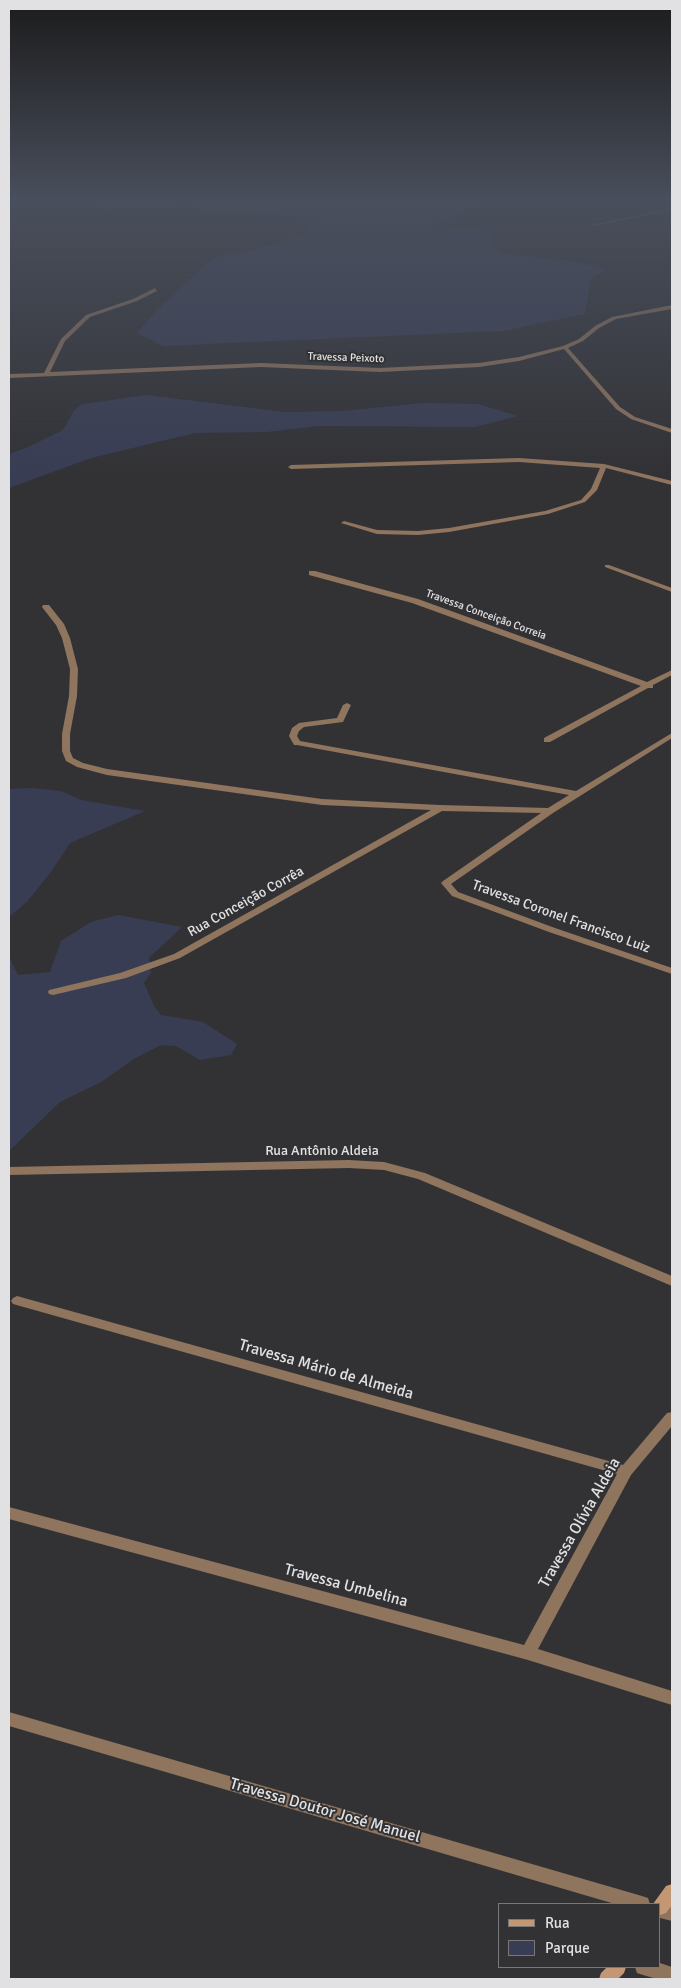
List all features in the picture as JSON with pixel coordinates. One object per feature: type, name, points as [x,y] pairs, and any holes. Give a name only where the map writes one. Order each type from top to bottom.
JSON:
[{"type":"main road","points":[[661,1907],[672,1892]]},
{"type":"main road","points":[[607,1979],[617,1968]]},
{"type":"street","points":[[46,375],[63,340],[88,316],[135,300],[147,294]]},
{"type":"street","name":"Travessa Peixoto","points":[[9,376],[261,365],[380,370],[479,365],[519,359],[565,347],[581,340],[597,327],[614,318],[672,307]]},
{"type":"street","points":[[565,347],[618,408],[633,418],[672,431]]},
{"type":"street","points":[[291,467],[416,465],[502,460],[604,466],[672,483]]},
{"type":"street","points":[[344,522],[376,532],[418,533],[449,530],[546,513],[584,501],[594,490],[604,466]]},
{"type":"street","points":[[607,566],[672,590]]},
{"type":"street","name":"Travessa Conceição Correia","points":[[312,573],[415,601],[650,686]]},
{"type":"street","points":[[46,607],[60,624],[66,638],[74,669],[73,696],[66,734],[66,752],[69,759],[80,765],[107,772],[322,802],[550,811],[672,735]]},
{"type":"street","points":[[547,740],[650,686],[672,672]]},
{"type":"street","points":[[347,706],[340,720],[302,726],[295,730],[293,736],[297,743],[577,794]]},
{"type":"street","name":"Rua Conceição Corrêa","points":[[53,992],[123,976],[178,956],[440,808]]},
{"type":"street","name":"Travessa Coronel Francisco Luiz","points":[[550,811],[446,884],[455,894],[672,971]]},
{"type":"street","name":"Rua Antônio Aldeia","points":[[9,1171],[349,1164],[384,1166],[421,1176],[672,1281]]},
{"type":"street","name":"Travessa Mário de Almeida","points":[[17,1301],[626,1471]]},
{"type":"street","name":"Travessa Olívia Aldeia","points":[[528,1653],[626,1471],[672,1417]]},
{"type":"street","name":"Travessa Umbelina","points":[[9,1513],[528,1653],[672,1698]]},
{"type":"street","name":"Travessa Doutor José Manuel","points":[[9,1719],[639,1903]]},
{"type":"street","points":[[646,1968],[672,1976]]},
{"type":"green space","points":[[174,294],[588,294],[585,314],[503,331],[163,346],[137,333]]},
{"type":"green space","points":[[146,395],[285,412],[343,411],[423,403],[478,404],[518,416],[475,427],[319,426],[267,432],[195,433],[91,458],[9,488],[9,454],[63,430],[74,410],[83,404]]},
{"type":"green space","points":[[32,788],[61,791],[81,800],[145,811],[70,843],[53,869],[27,902],[9,917],[9,789]]},
{"type":"green space","points":[[118,915],[182,927],[149,958],[151,973],[144,983],[154,1006],[161,1015],[203,1022],[237,1044],[231,1055],[200,1060],[176,1046],[161,1045],[134,1059],[101,1082],[60,1102],[9,1151],[9,957],[18,975],[50,972],[61,941],[91,922]]}]
